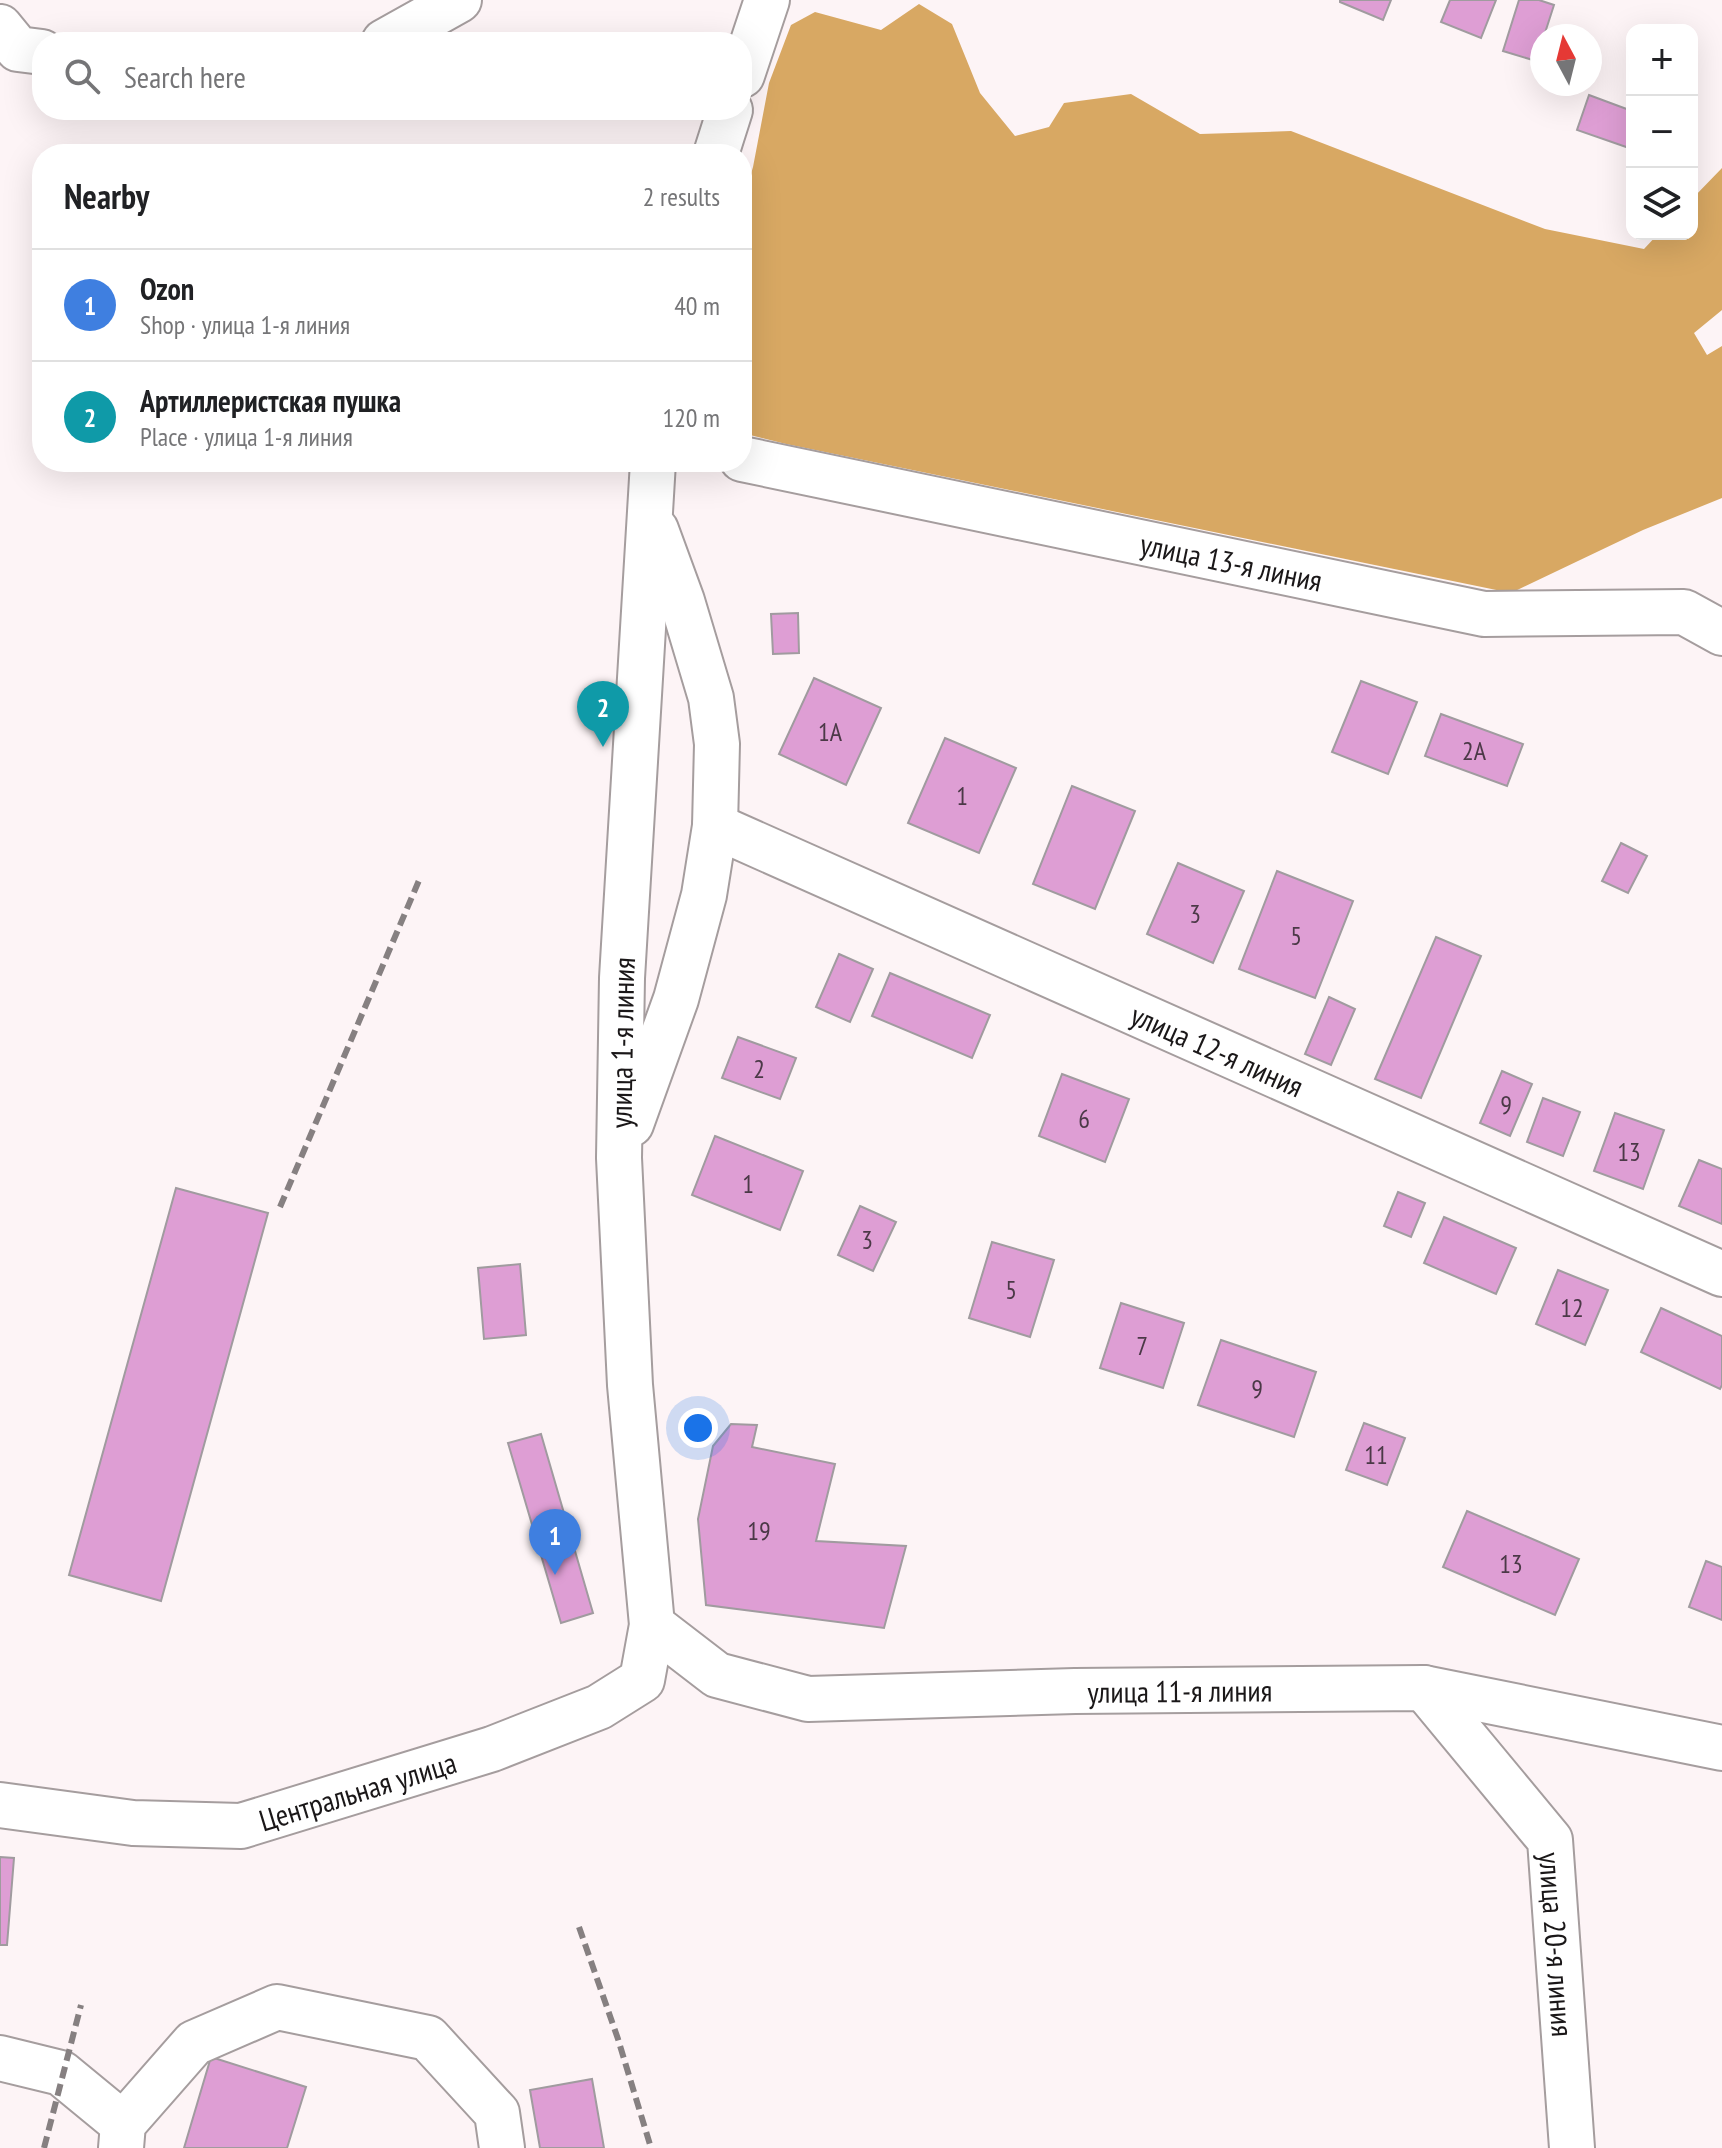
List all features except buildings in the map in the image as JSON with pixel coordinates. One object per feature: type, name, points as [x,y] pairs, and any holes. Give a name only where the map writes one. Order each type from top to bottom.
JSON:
[{"type":"street","points":[[402,32],[459,0]]},
{"type":"street","points":[[752,45],[767,0]]},
{"type":"street","points":[[0,27],[18,49],[32,51]]},
{"type":"street","points":[[719,144],[727,120]]},
{"type":"street","name":"улица 13-я линия","points":[[752,461],[1484,614],[1684,612],[1722,633]]},
{"type":"street","name":"улица 1-я линия","points":[[652,472],[622,978],[619,1158],[630,1385],[652,1625]]},
{"type":"street","points":[[619,1158],[676,999],[704,895],[715,826],[717,744],[711,698],[682,601],[650,513]]},
{"type":"street","name":"улица 12-я линия","points":[[715,826],[1722,1274]]},
{"type":"street","name":"улица 11-я линия","points":[[652,1625],[717,1675],[808,1699],[1075,1691],[1424,1688],[1722,1748]]},
{"type":"street","name":"Центральная улица","points":[[0,1805],[133,1823],[241,1826],[492,1749],[599,1707],[642,1680],[652,1625]]},
{"type":"street","name":"улица 20-я линия","points":[[1424,1688],[1550,1840],[1572,2148]]},
{"type":"street","points":[[0,2058],[61,2073],[122,2136],[194,2043],[277,2007],[428,2038],[497,2113],[502,2148]]},
{"type":"shaded area","points":[[919,4],[952,24],[980,93],[1015,136],[1049,127],[1064,103],[1131,94],[1200,134],[1291,131],[1545,229],[1644,249],[1652,240],[1698,240],[1698,193],[1722,168],[1722,310],[1694,333],[1707,355],[1722,346],[1722,498],[1643,530],[1511,593],[752,436],[752,170],[769,83],[791,25],[815,12],[881,30]]},
{"type":"railway","points":[[280,1207],[420,878]]},
{"type":"railway","points":[[579,1927],[651,2148]]},
{"type":"railway","points":[[44,2148],[81,2005]]},
{"type":"place","name":"Артиллеристская пушка","points":[[603,747]]},
{"type":"place","name":"Ozon","points":[[555,1575]]}]
